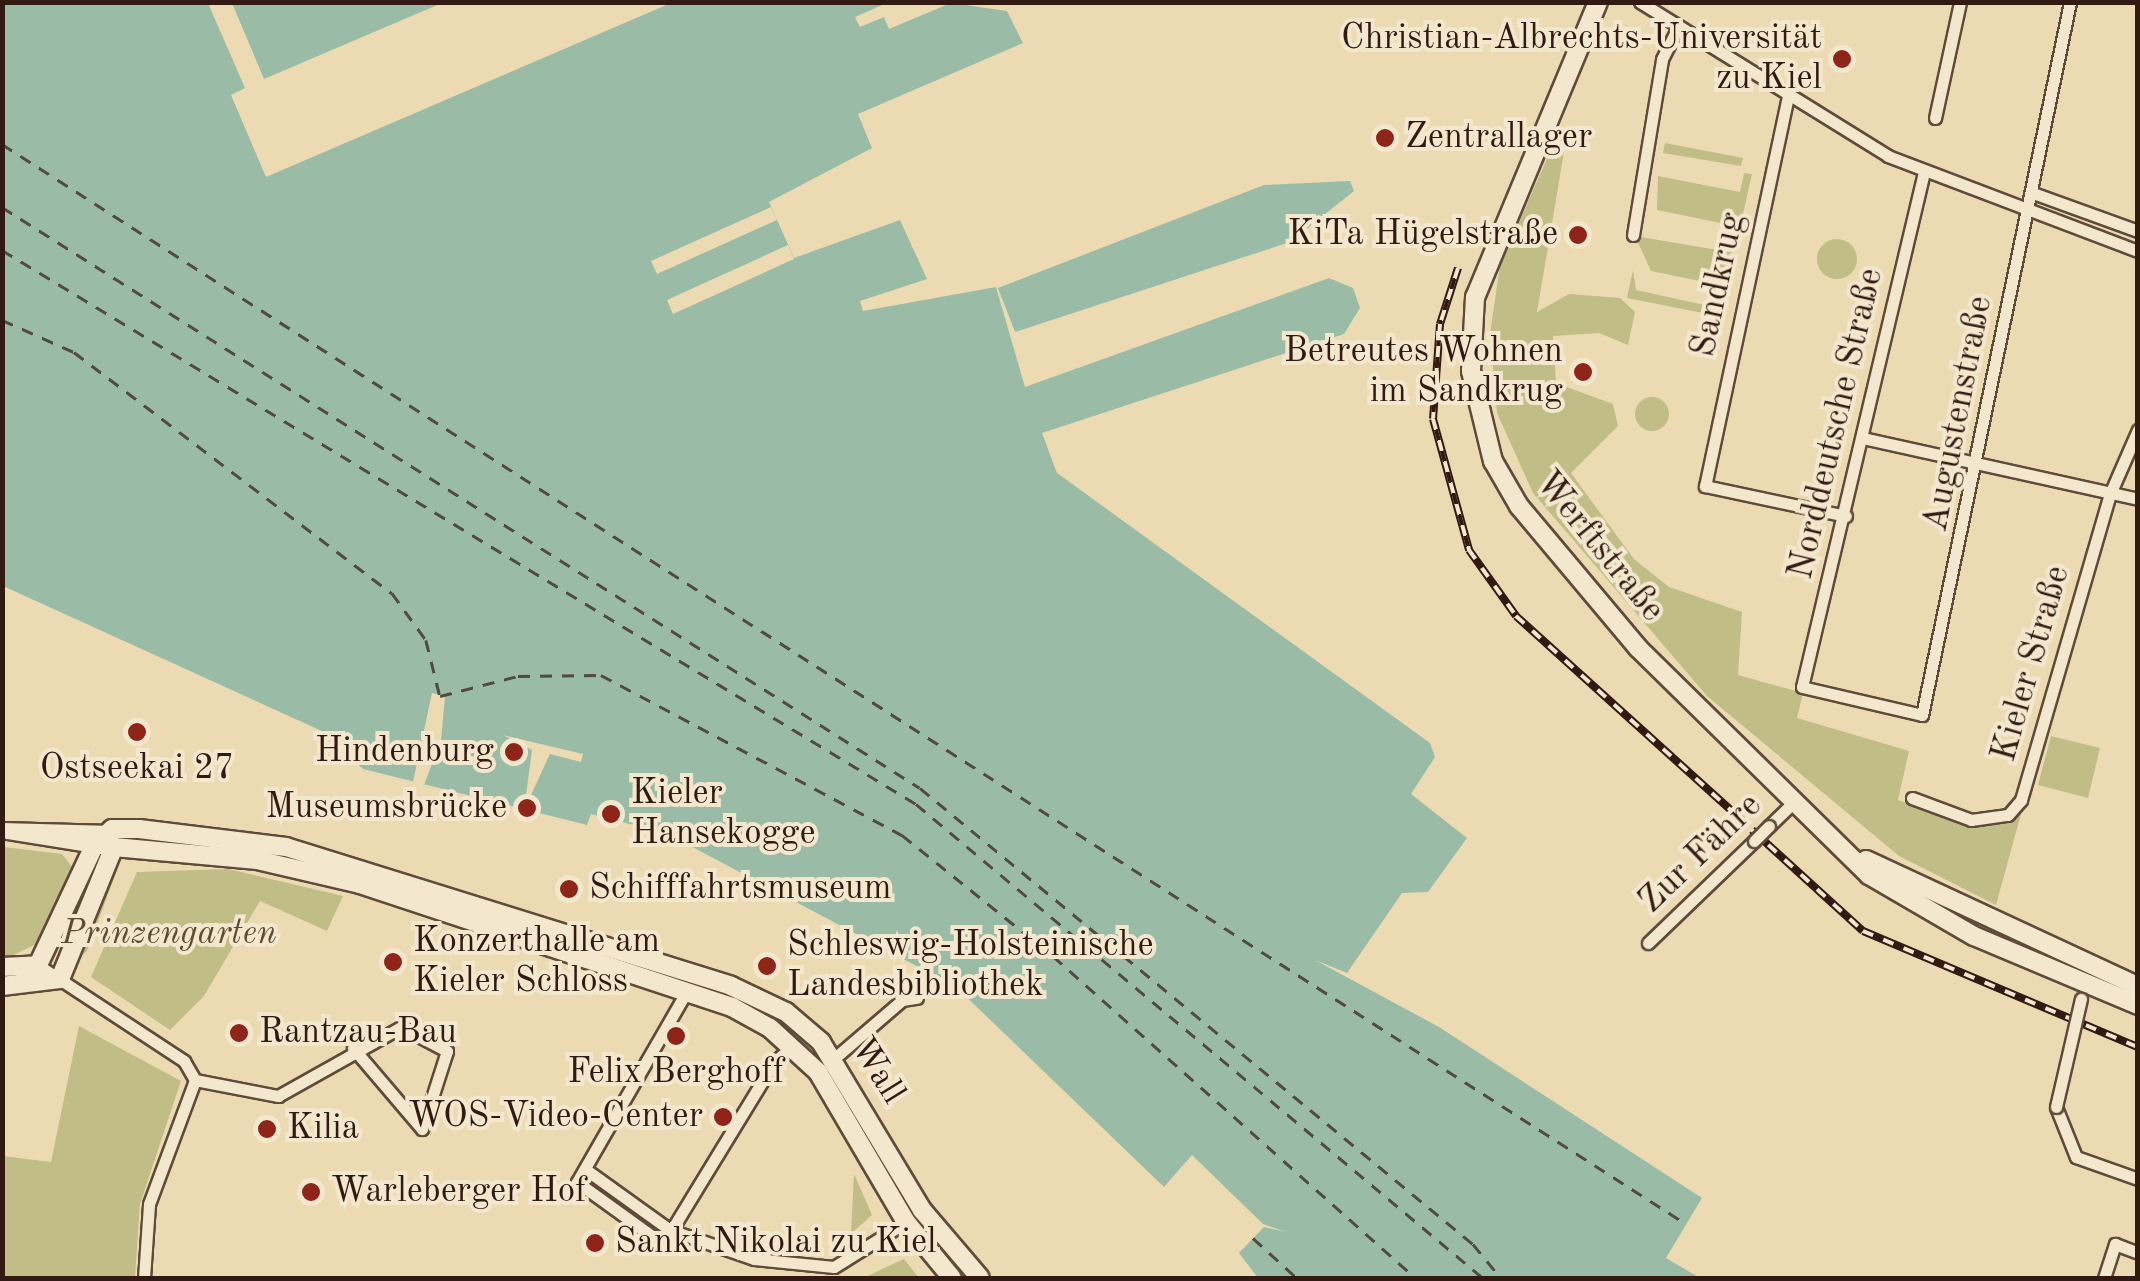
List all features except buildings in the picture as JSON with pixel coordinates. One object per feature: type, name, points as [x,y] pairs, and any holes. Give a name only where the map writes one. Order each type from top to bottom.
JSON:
[{"type":"main road","name":"Werftstraße","points":[[1598,2],[1480,278],[1471,370],[1480,425],[1519,506],[1638,648],[1836,844],[1938,919],[2083,992],[2138,1005]]},
{"type":"main road","points":[[2,967],[38,965],[94,846],[113,838]]},
{"type":"main road","points":[[2,986],[52,982],[113,838]]},
{"type":"main road","name":"Wall","points":[[113,838],[313,872],[786,1012],[835,1059],[922,1210],[980,1278]]},
{"type":"main road","name":"Werftstraße","points":[[1836,844],[2138,986]]},
{"type":"main road","name":"Wall","points":[[690,984],[794,1046],[818,1072],[906,1222],[952,1278]]},
{"type":"street","points":[[1640,2],[1676,32],[1924,172],[2138,250]]},
{"type":"street","points":[[1935,118],[1960,2]]},
{"type":"street","name":"Augustenstraße","points":[[1802,687],[1922,715],[1978,464],[2070,2]]},
{"type":"street","points":[[1633,235],[1662,59],[1676,32]]},
{"type":"street","name":"Sandkrug","points":[[1788,96],[1705,486],[1846,516]]},
{"type":"street","name":"Norddeutsche Straße","points":[[1802,687],[1846,516],[1924,172]]},
{"type":"street","points":[[2033,193],[2138,231]]},
{"type":"street","name":"Kieler Straße","points":[[1912,798],[1970,820],[2008,815],[2022,800],[2110,494],[2138,430]]},
{"type":"street","points":[[1864,438],[2138,498]]},
{"type":"street","name":"Zur Fähre","points":[[1648,943],[1792,804]]},
{"type":"street","name":"Wall","points":[[2,831],[86,826],[113,838]]},
{"type":"street","points":[[2,831],[94,846]]},
{"type":"street","points":[[38,965],[52,982],[184,1061],[196,1080],[263,1098],[296,1089],[353,1048],[394,1026],[447,1051],[422,1129],[353,1048]]},
{"type":"street","points":[[690,984],[577,1182],[663,1244],[774,1062],[794,1046]]},
{"type":"street","points":[[2083,992],[2057,1124],[2080,1161],[2138,1178]]},
{"type":"street","points":[[818,1072],[902,1000],[918,998]]},
{"type":"street","points":[[144,1278],[149,1204],[196,1080]]},
{"type":"street","points":[[586,1170],[670,1230],[754,1259],[838,1269],[922,1210]]},
{"type":"street","points":[[2104,1278],[2115,1244],[2138,1254]]},
{"type":"green space","points":[[1665,143],[1743,158],[1741,166],[1663,153]]},
{"type":"green space","points":[[1552,147],[1564,152],[1537,312],[1569,294],[1620,298],[1635,312],[1628,345],[1599,333],[1553,336],[1556,383],[1613,404],[1618,426],[1571,473],[1634,559],[1669,587],[1742,612],[1738,675],[1803,693],[1797,718],[1909,751],[1898,800],[1974,827],[2003,823],[2024,803],[1996,905],[1899,856],[1707,696],[1533,493],[1497,413],[1490,334],[1500,266]]},
{"type":"green space","points":[[1744,173],[1752,174],[1740,227],[1657,210],[1658,176],[1740,192]]},
{"type":"green space","points":[[1734,228],[1729,287],[1651,271],[1635,236],[1729,252]]},
{"type":"green space","points":[[1837,239],[1851,245],[1857,259],[1851,273],[1837,279],[1823,273],[1817,259],[1823,245]]},
{"type":"green space","points":[[1633,270],[1636,290],[1718,308],[1728,292],[1723,317],[1627,298]]},
{"type":"green space","points":[[1652,397],[1664,402],[1669,414],[1664,426],[1652,431],[1640,426],[1635,414],[1640,402]]},
{"type":"green space","points":[[2051,736],[2100,748],[2088,798],[2038,785]]},
{"type":"green space","points":[[3,847],[62,854],[77,873],[47,939],[3,960]]},
{"type":"green space","name":"Prinzengarten","points":[[228,869],[343,896],[327,931],[260,901],[204,996],[170,1030],[91,977],[137,872]]},
{"type":"green space","points":[[117,870],[87,951],[74,963],[110,881]]},
{"type":"green space","points":[[79,1026],[181,1081],[140,1204],[135,1278],[3,1278],[3,1156],[51,1162]]},
{"type":"green space","points":[[854,1174],[872,1215],[851,1234]]},
{"type":"green space","points":[[904,1259],[919,1278],[863,1278]]},
{"type":"shaded area","points":[[3,3],[208,3],[245,88],[231,95],[266,177],[671,3],[887,3],[855,17],[860,27],[884,17],[889,29],[951,3],[1007,11],[1023,43],[858,114],[872,148],[769,202],[794,258],[900,220],[927,279],[860,301],[863,311],[996,287],[1025,387],[1329,278],[1353,288],[1360,308],[1344,334],[1042,433],[1057,473],[1430,743],[1435,757],[1411,794],[1467,838],[1428,892],[1402,893],[1347,973],[1315,960],[1439,1027],[1702,1198],[1666,1258],[1700,1278],[1258,1278],[1239,1253],[1264,1227],[1286,1232],[1263,1224],[1192,1155],[1164,1187],[956,987],[668,834],[591,814],[587,825],[363,769],[343,751],[346,742],[3,586]]},
{"type":"shaded area","points":[[232,3],[442,3],[264,79]]},
{"type":"shaded area","points":[[1350,181],[1354,191],[1290,242],[1015,332],[998,288],[1264,185]]},
{"type":"pier","points":[[771,207],[777,220],[657,274],[651,261]]},
{"type":"pier","points":[[788,245],[794,259],[673,314],[667,300]]},
{"type":"pier","points":[[432,693],[445,696],[441,740],[424,785],[413,782]]},
{"type":"pier","points":[[503,735],[583,754],[581,762],[550,754],[524,810],[532,750]]},
{"type":"ferry route","points":[[2,144],[1686,1224]]},
{"type":"ferry route","points":[[2,207],[920,788],[1473,1244],[1501,1278]]},
{"type":"ferry route","points":[[2,250],[916,804],[1483,1278]]},
{"type":"ferry route","points":[[2,320],[74,352],[392,593],[426,640],[440,696],[518,676],[601,675],[902,835],[1053,956],[1416,1278]]},
{"type":"ferry route","points":[[1253,1238],[1297,1278]]},
{"type":"railway","points":[[1458,268],[1440,324],[1433,419],[1469,550],[1516,616],[1746,824]]},
{"type":"railway","points":[[1752,830],[1863,931],[2138,1047]]},
{"type":"place","name":"Christian-Albrechts-Universität zu Kiel","points":[[1842,59]]},
{"type":"place","name":"Zentrallager","points":[[1385,138]]},
{"type":"place","name":"KiTa Hügelstraße","points":[[1578,235]]},
{"type":"place","name":"Betreutes Wohnen im Sandkrug","points":[[1583,372]]},
{"type":"place","name":"Ostseekai 27","points":[[137,732]]},
{"type":"place","name":"Hindenburg","points":[[514,752]]},
{"type":"place","name":"Museumsbrücke","points":[[527,808]]},
{"type":"place","name":"Kieler Hansekogge","points":[[611,814]]},
{"type":"place","name":"Schifffahrtsmuseum","points":[[569,889]]},
{"type":"place","name":"Konzerthalle am Kieler Schloss","points":[[393,962]]},
{"type":"place","name":"Schleswig-Holsteinische Landesbibliothek","points":[[767,966]]},
{"type":"place","name":"Rantzau-Bau","points":[[239,1033]]},
{"type":"place","name":"Felix Berghoff","points":[[676,1036]]},
{"type":"place","name":"WOS-Video-Center","points":[[723,1117]]},
{"type":"place","name":"Kilia","points":[[267,1129]]},
{"type":"place","name":"Warleberger Hof","points":[[311,1192]]},
{"type":"place","name":"Sankt Nikolai zu Kiel","points":[[595,1243]]}]
